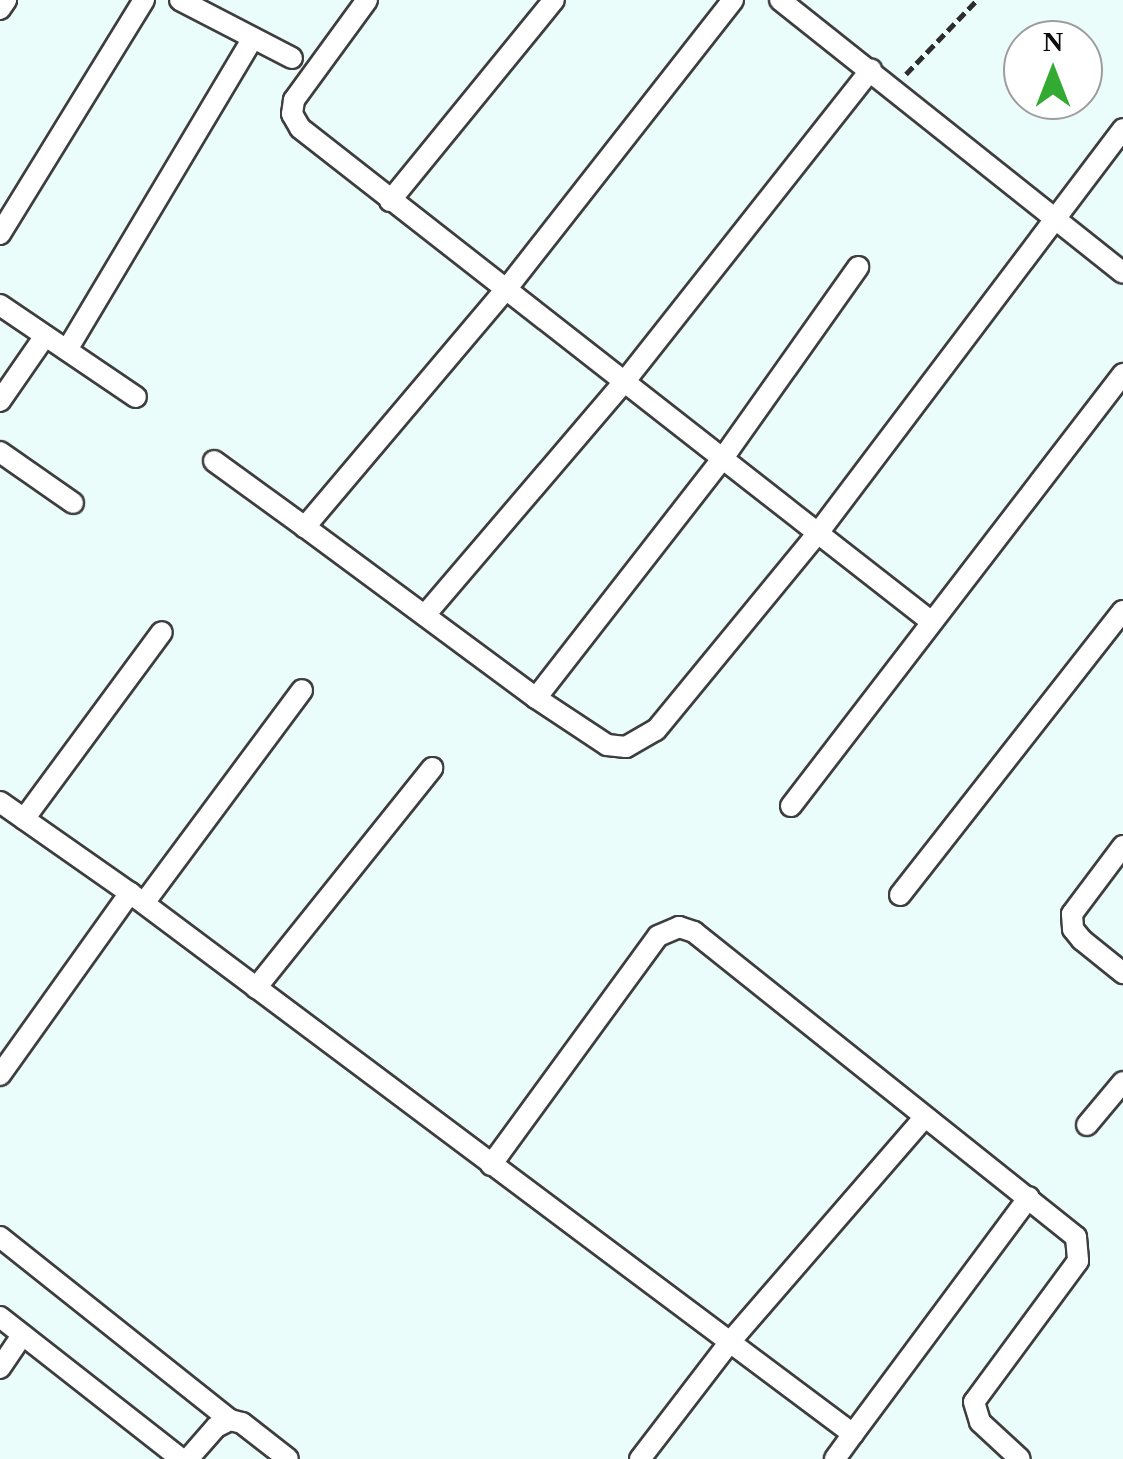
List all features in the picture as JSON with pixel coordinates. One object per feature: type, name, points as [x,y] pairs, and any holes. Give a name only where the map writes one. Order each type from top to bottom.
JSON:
[{"type":"street","points":[[0,9],[6,0]]},
{"type":"street","points":[[0,234],[144,0]]},
{"type":"street","points":[[180,0],[292,58]]},
{"type":"street","points":[[367,0],[302,86],[292,114],[300,128],[929,620]]},
{"type":"street","points":[[390,202],[554,0]]},
{"type":"street","points":[[305,527],[506,289],[733,0]]},
{"type":"street","points":[[780,0],[1123,273]]},
{"type":"street","points":[[66,350],[252,38]]},
{"type":"street","points":[[425,614],[625,380],[871,69]]},
{"type":"street","points":[[214,461],[536,698],[607,744],[626,746],[656,730],[818,533],[1123,129]]},
{"type":"street","points":[[536,698],[723,458],[858,267]]},
{"type":"street","points":[[0,305],[136,397]]},
{"type":"street","points":[[0,401],[46,336]]},
{"type":"street","points":[[791,806],[929,620],[1123,374]]},
{"type":"street","points":[[0,452],[73,504]]},
{"type":"street","points":[[900,895],[1123,611]]},
{"type":"street","points":[[24,819],[162,632]]},
{"type":"street","points":[[0,1075],[302,690]]},
{"type":"street","points":[[256,988],[432,768]]},
{"type":"street","points":[[0,802],[137,898],[853,1434]]},
{"type":"street","points":[[1123,846],[1072,914],[1074,929],[1082,940],[1123,973]]},
{"type":"street","points":[[491,1165],[658,936],[680,926],[694,932],[1067,1226],[1080,1248],[1078,1260],[974,1402],[980,1422],[1020,1459]]},
{"type":"street","points":[[1087,1125],[1123,1082]]},
{"type":"street","points":[[640,1459],[729,1343],[926,1117]]},
{"type":"street","points":[[836,1459],[1029,1197]]},
{"type":"street","points":[[0,1237],[230,1420],[242,1424],[288,1459]]},
{"type":"street","points":[[0,1318],[184,1459],[216,1427],[230,1420]]},
{"type":"street","points":[[0,1368],[22,1335]]},
{"type":"path","points":[[894,87],[977,0]]}]
